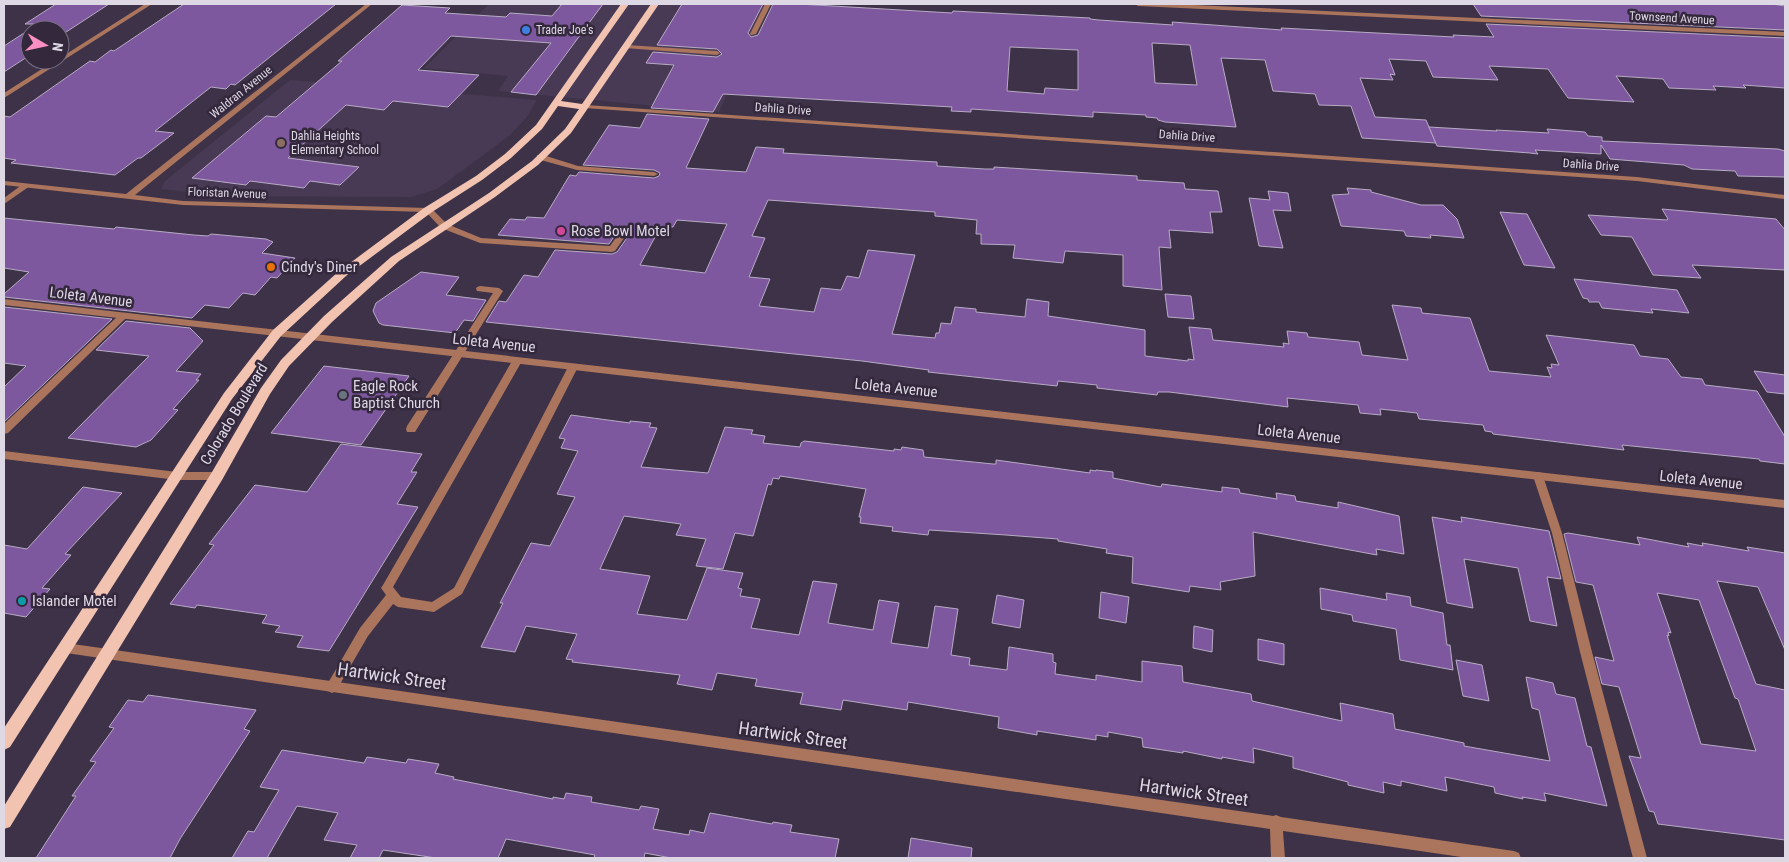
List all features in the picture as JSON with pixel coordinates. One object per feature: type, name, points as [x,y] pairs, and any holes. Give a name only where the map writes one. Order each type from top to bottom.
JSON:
[{"type":"main road","name":"Colorado Boulevard","points":[[4,742],[228,396],[277,334],[342,274],[428,210],[479,178],[508,156],[538,127],[625,4]]},
{"type":"main road","name":"Colorado Boulevard","points":[[4,821],[217,476],[266,391],[285,363],[309,337],[396,258],[492,195],[568,132],[656,4]]},
{"type":"main road","points":[[554,103],[586,107]]},
{"type":"street","points":[[4,96],[149,4]]},
{"type":"street","name":"Waldran Avenue","points":[[128,197],[369,4]]},
{"type":"street","points":[[753,34],[768,4]]},
{"type":"street","name":"Townsend Avenue","points":[[1138,4],[1785,34]]},
{"type":"street","points":[[627,46],[717,52]]},
{"type":"street","name":"Dahlia Drive","points":[[586,107],[1637,179],[1785,197]]},
{"type":"street","points":[[540,157],[577,168],[654,174]]},
{"type":"street","name":"Floristan Avenue","points":[[4,183],[183,203],[428,210]]},
{"type":"street","points":[[4,202],[26,186]]},
{"type":"street","points":[[428,210],[444,226],[480,240],[612,249],[624,231]]},
{"type":"street","points":[[411,429],[499,291],[480,289]]},
{"type":"street","name":"Loleta Avenue","points":[[4,302],[1785,504]]},
{"type":"street","points":[[4,430],[123,316]]},
{"type":"street","points":[[517,361],[388,588],[398,602],[434,607],[458,591],[573,367]]},
{"type":"street","points":[[4,455],[177,476],[217,476]]},
{"type":"street","points":[[1538,476],[1557,533],[1640,858]]},
{"type":"street","points":[[332,687],[364,632],[392,595]]},
{"type":"street","name":"Hartwick Street","points":[[66,648],[1514,858]]},
{"type":"street","points":[[1276,822],[1278,858]]},
{"type":"shaded area","points":[[489,4],[768,4],[719,112],[498,91],[508,76],[424,68]]},
{"type":"shaded area","points":[[290,80],[537,100],[526,118],[510,135],[437,189],[411,197],[227,196],[161,189],[165,181]]},
{"type":"building","points":[[56,4],[109,4],[70,29],[70,20],[31,20]]},
{"type":"building","points":[[184,4],[336,4],[235,85],[231,84],[226,89],[211,87],[155,131],[174,133],[115,175],[11,163],[16,160],[4,158],[4,116],[10,117],[90,61],[95,62],[111,50],[114,51]]},
{"type":"building","points":[[562,4],[603,4],[536,95],[511,92],[551,43],[451,36],[418,70],[479,75],[448,107],[393,101],[384,110],[346,105],[288,158],[359,167],[340,185],[310,181],[304,188],[250,181],[246,185],[192,178],[266,116],[276,117],[342,61],[338,61],[402,5],[450,8],[445,13],[506,17],[510,13],[552,16]]},
{"type":"building","points":[[682,4],[763,4],[748,33],[751,37],[758,35],[773,4],[1090,18],[1173,25],[1172,22],[1282,30],[1281,28],[1454,37],[1453,35],[1494,37],[1486,24],[1785,38],[1785,88],[1743,85],[1746,88],[1713,86],[1716,90],[1669,88],[1663,79],[1616,76],[1634,102],[1568,98],[1548,69],[1489,66],[1498,80],[1433,77],[1426,61],[1389,59],[1395,75],[1390,74],[1393,80],[1360,78],[1375,117],[1426,120],[1436,143],[1362,138],[1351,106],[1319,105],[1315,94],[1273,91],[1265,60],[1221,58],[1236,127],[1165,122],[1157,118],[1146,117],[1146,115],[1093,112],[1093,117],[971,109],[971,112],[951,111],[952,107],[723,94],[713,112],[651,108],[674,65],[646,63],[653,52],[717,57],[722,54],[717,49],[657,45]],"holes":[[[1152,43],[1190,45],[1197,85],[1155,83]],[[1010,47],[1078,50],[1078,90],[1045,88],[1044,94],[1007,91]]]},
{"type":"building","points":[[1473,4],[1772,4],[1785,6],[1785,30],[1481,16]]},
{"type":"building","points":[[20,36],[20,62],[4,72],[4,46]]},
{"type":"building","points":[[647,114],[709,119],[686,168],[746,172],[756,147],[784,149],[783,153],[937,162],[937,166],[985,169],[994,169],[994,167],[1137,176],[1137,180],[1184,183],[1185,189],[1218,191],[1222,212],[1210,212],[1213,233],[1169,230],[1171,248],[1159,247],[1162,290],[1123,286],[1123,255],[1065,251],[1063,263],[1013,258],[1015,245],[981,244],[981,234],[976,234],[977,220],[935,216],[935,212],[768,200],[752,236],[765,238],[749,277],[770,279],[759,306],[814,312],[821,288],[841,290],[847,276],[859,278],[868,250],[915,255],[892,334],[935,338],[936,333],[939,333],[941,323],[951,324],[955,307],[976,309],[976,312],[1025,317],[1027,299],[1049,302],[1048,316],[1145,330],[1145,356],[1194,360],[1189,327],[1211,329],[1213,340],[1284,347],[1283,343],[1289,344],[1287,331],[1307,333],[1308,337],[1359,342],[1362,355],[1408,360],[1392,305],[1421,308],[1422,313],[1470,318],[1489,371],[1551,377],[1547,367],[1552,368],[1551,364],[1559,365],[1546,335],[1634,345],[1640,356],[1668,359],[1681,377],[1702,379],[1705,385],[1757,391],[1785,437],[1785,464],[1760,461],[1759,459],[1622,445],[1624,450],[1493,434],[1492,432],[1485,431],[1483,425],[1419,419],[1417,413],[1380,409],[1381,415],[1360,413],[1358,405],[1287,398],[1288,407],[1169,392],[1158,392],[1157,395],[1097,388],[1097,385],[1058,381],[1057,386],[928,372],[929,370],[862,361],[486,322],[499,301],[506,302],[524,275],[538,277],[555,250],[612,254],[617,252],[631,232],[626,227],[620,228],[609,244],[498,235],[510,219],[544,218],[570,175],[576,176],[579,172],[654,178],[659,176],[660,173],[654,170],[583,165],[609,125],[640,128]],"holes":[[[677,220],[727,224],[705,273],[640,265],[661,226],[673,227]]]},
{"type":"building","points":[[1429,127],[1549,133],[1547,129],[1585,132],[1588,136],[1602,137],[1602,141],[1778,149],[1785,151],[1785,177],[1738,176],[1735,171],[1692,169],[1684,165],[1610,159],[1601,145],[1601,154],[1535,150],[1538,154],[1437,146]]},
{"type":"building","points":[[1347,188],[1371,190],[1371,192],[1421,205],[1443,205],[1457,219],[1464,238],[1430,235],[1431,238],[1406,236],[1404,231],[1341,226],[1332,195],[1349,194]]},
{"type":"building","points":[[1268,191],[1288,193],[1291,211],[1273,210],[1283,248],[1259,246],[1249,198],[1270,200]]},
{"type":"building","points":[[1662,209],[1776,219],[1785,230],[1785,270],[1692,265],[1701,278],[1653,275],[1632,237],[1601,235],[1588,215],[1667,220]]},
{"type":"building","points":[[1500,212],[1527,214],[1555,268],[1524,265]]},
{"type":"building","points":[[4,218],[114,229],[116,227],[194,235],[208,236],[211,234],[266,239],[273,242],[262,253],[295,258],[277,278],[271,277],[255,295],[243,293],[229,308],[205,305],[192,318],[4,297],[4,294],[29,272],[4,268]]},
{"type":"building","points":[[421,272],[459,277],[446,295],[486,300],[473,321],[464,320],[455,333],[379,323],[373,311],[376,303]]},
{"type":"building","points":[[1574,279],[1677,290],[1689,313],[1651,309],[1653,313],[1602,308],[1599,302],[1589,302],[1588,299],[1583,298]]},
{"type":"building","points":[[1165,294],[1191,296],[1194,319],[1168,317]]},
{"type":"building","points":[[4,307],[112,319],[4,422],[4,387],[26,366],[4,363]]},
{"type":"building","points":[[126,321],[190,328],[203,341],[176,371],[201,374],[196,380],[199,380],[173,409],[178,410],[151,440],[136,447],[68,438],[149,356],[96,350]]},
{"type":"building","points":[[324,366],[409,376],[361,445],[271,433]]},
{"type":"building","points":[[1754,371],[1785,375],[1785,394],[1767,392]]},
{"type":"building","points":[[571,415],[630,423],[630,421],[651,423],[649,427],[657,428],[641,467],[708,473],[725,427],[753,430],[751,434],[765,436],[763,443],[800,447],[804,441],[894,451],[894,449],[901,450],[902,447],[923,450],[924,457],[993,464],[996,464],[996,460],[1090,473],[1090,470],[1113,472],[1113,478],[1161,487],[1162,484],[1222,492],[1222,487],[1239,489],[1240,493],[1277,499],[1276,493],[1295,496],[1296,501],[1338,508],[1338,502],[1399,516],[1404,554],[1376,549],[1377,555],[1253,532],[1255,576],[1220,582],[1221,590],[1190,586],[1189,592],[1132,583],[1133,557],[1106,553],[1107,549],[1058,541],[1058,539],[929,530],[928,535],[892,531],[893,527],[860,523],[861,517],[859,517],[866,489],[780,476],[779,479],[773,478],[771,485],[768,484],[753,536],[735,533],[723,569],[696,566],[706,539],[676,535],[681,524],[624,516],[600,569],[650,576],[637,614],[687,620],[707,568],[743,573],[738,588],[742,589],[740,596],[760,599],[751,628],[799,635],[813,581],[837,584],[828,623],[873,630],[879,600],[899,603],[891,643],[928,648],[935,606],[958,609],[951,655],[970,658],[969,665],[1007,670],[1009,647],[1053,654],[1053,662],[1056,663],[1055,674],[1096,680],[1096,675],[1142,682],[1142,661],[1182,666],[1183,682],[1251,694],[1252,701],[1342,721],[1340,703],[1393,714],[1395,729],[1464,743],[1464,746],[1550,761],[1539,710],[1532,708],[1526,677],[1553,683],[1556,694],[1575,698],[1587,746],[1591,747],[1607,806],[1544,793],[1546,801],[1522,797],[1523,799],[1495,793],[1494,787],[1445,777],[1447,791],[1401,781],[1401,786],[1383,782],[1384,793],[1348,785],[1348,782],[1293,768],[1293,757],[1253,748],[1254,763],[1183,751],[1183,753],[1143,747],[1142,738],[1108,732],[1108,737],[1096,735],[1096,740],[1037,731],[1037,735],[998,728],[999,717],[908,702],[907,710],[843,700],[841,710],[800,704],[803,693],[755,686],[757,679],[717,673],[712,690],[677,684],[680,675],[572,662],[573,660],[566,659],[577,634],[526,626],[515,652],[481,647],[503,603],[500,603],[531,543],[550,546],[575,497],[557,494],[578,451],[561,448],[565,439],[559,438]]},
{"type":"building","points":[[341,444],[422,454],[411,472],[417,472],[397,504],[418,507],[329,651],[297,647],[303,636],[275,632],[280,626],[262,623],[267,615],[197,605],[195,608],[170,604],[214,545],[209,544],[255,485],[307,492]]},
{"type":"building","points":[[83,487],[122,493],[65,554],[71,555],[42,588],[50,589],[26,617],[4,613],[4,545],[27,549]]},
{"type":"building","points":[[1432,517],[1462,522],[1461,517],[1549,531],[1561,579],[1547,577],[1557,626],[1530,621],[1518,568],[1464,559],[1473,608],[1447,603]]},
{"type":"building","points":[[1568,533],[1640,545],[1637,537],[1689,547],[1687,543],[1703,546],[1702,543],[1749,551],[1747,547],[1785,553],[1785,650],[1758,587],[1717,581],[1756,684],[1785,690],[1785,840],[1658,824],[1654,812],[1649,811],[1629,756],[1641,758],[1619,687],[1602,684],[1595,657],[1614,661],[1593,585],[1576,582],[1564,534]],"holes":[[[1657,593],[1699,600],[1735,698],[1738,699],[1756,751],[1701,744],[1667,635],[1669,636],[1668,632],[1671,633]]]},
{"type":"building","points":[[1320,588],[1387,600],[1386,593],[1410,597],[1411,606],[1443,613],[1447,645],[1450,645],[1453,670],[1400,660],[1396,629],[1353,621],[1352,615],[1321,609]]},
{"type":"building","points":[[1101,592],[1129,597],[1126,623],[1099,618]]},
{"type":"building","points":[[997,595],[1024,600],[1020,628],[992,623]]},
{"type":"building","points":[[1194,626],[1213,630],[1212,652],[1193,648]]},
{"type":"building","points":[[1258,639],[1284,644],[1284,665],[1258,660]]},
{"type":"building","points":[[1456,660],[1482,665],[1489,701],[1463,696]]},
{"type":"building","points":[[148,695],[256,710],[244,729],[250,731],[180,839],[170,858],[36,858],[76,796],[72,796],[96,762],[90,761],[114,728],[109,727],[128,700],[143,702]]},
{"type":"building","points":[[282,750],[364,763],[367,757],[406,763],[408,759],[439,764],[435,773],[454,777],[453,779],[553,799],[553,797],[564,799],[566,793],[592,797],[591,802],[639,810],[641,806],[659,809],[653,829],[689,835],[690,830],[704,833],[710,813],[772,824],[773,822],[792,825],[790,832],[839,839],[835,858],[671,858],[645,853],[644,858],[594,858],[595,855],[506,839],[498,858],[436,858],[383,850],[379,858],[350,858],[357,845],[324,840],[338,813],[297,806],[267,858],[232,858],[248,831],[254,832],[279,790],[260,787]]},
{"type":"building","points":[[911,838],[972,848],[971,858],[908,858]]},
{"type":"place","name":"Trader Joe's","points":[[526,30]]},
{"type":"place","name":"Dahlia Heights Elementary School","points":[[281,143]]},
{"type":"place","name":"Rose Bowl Motel","points":[[561,231]]},
{"type":"place","name":"Cindy's Diner","points":[[271,267]]},
{"type":"place","name":"Eagle Rock Baptist Church","points":[[343,395]]},
{"type":"place","name":"Islander Motel","points":[[22,601]]}]
